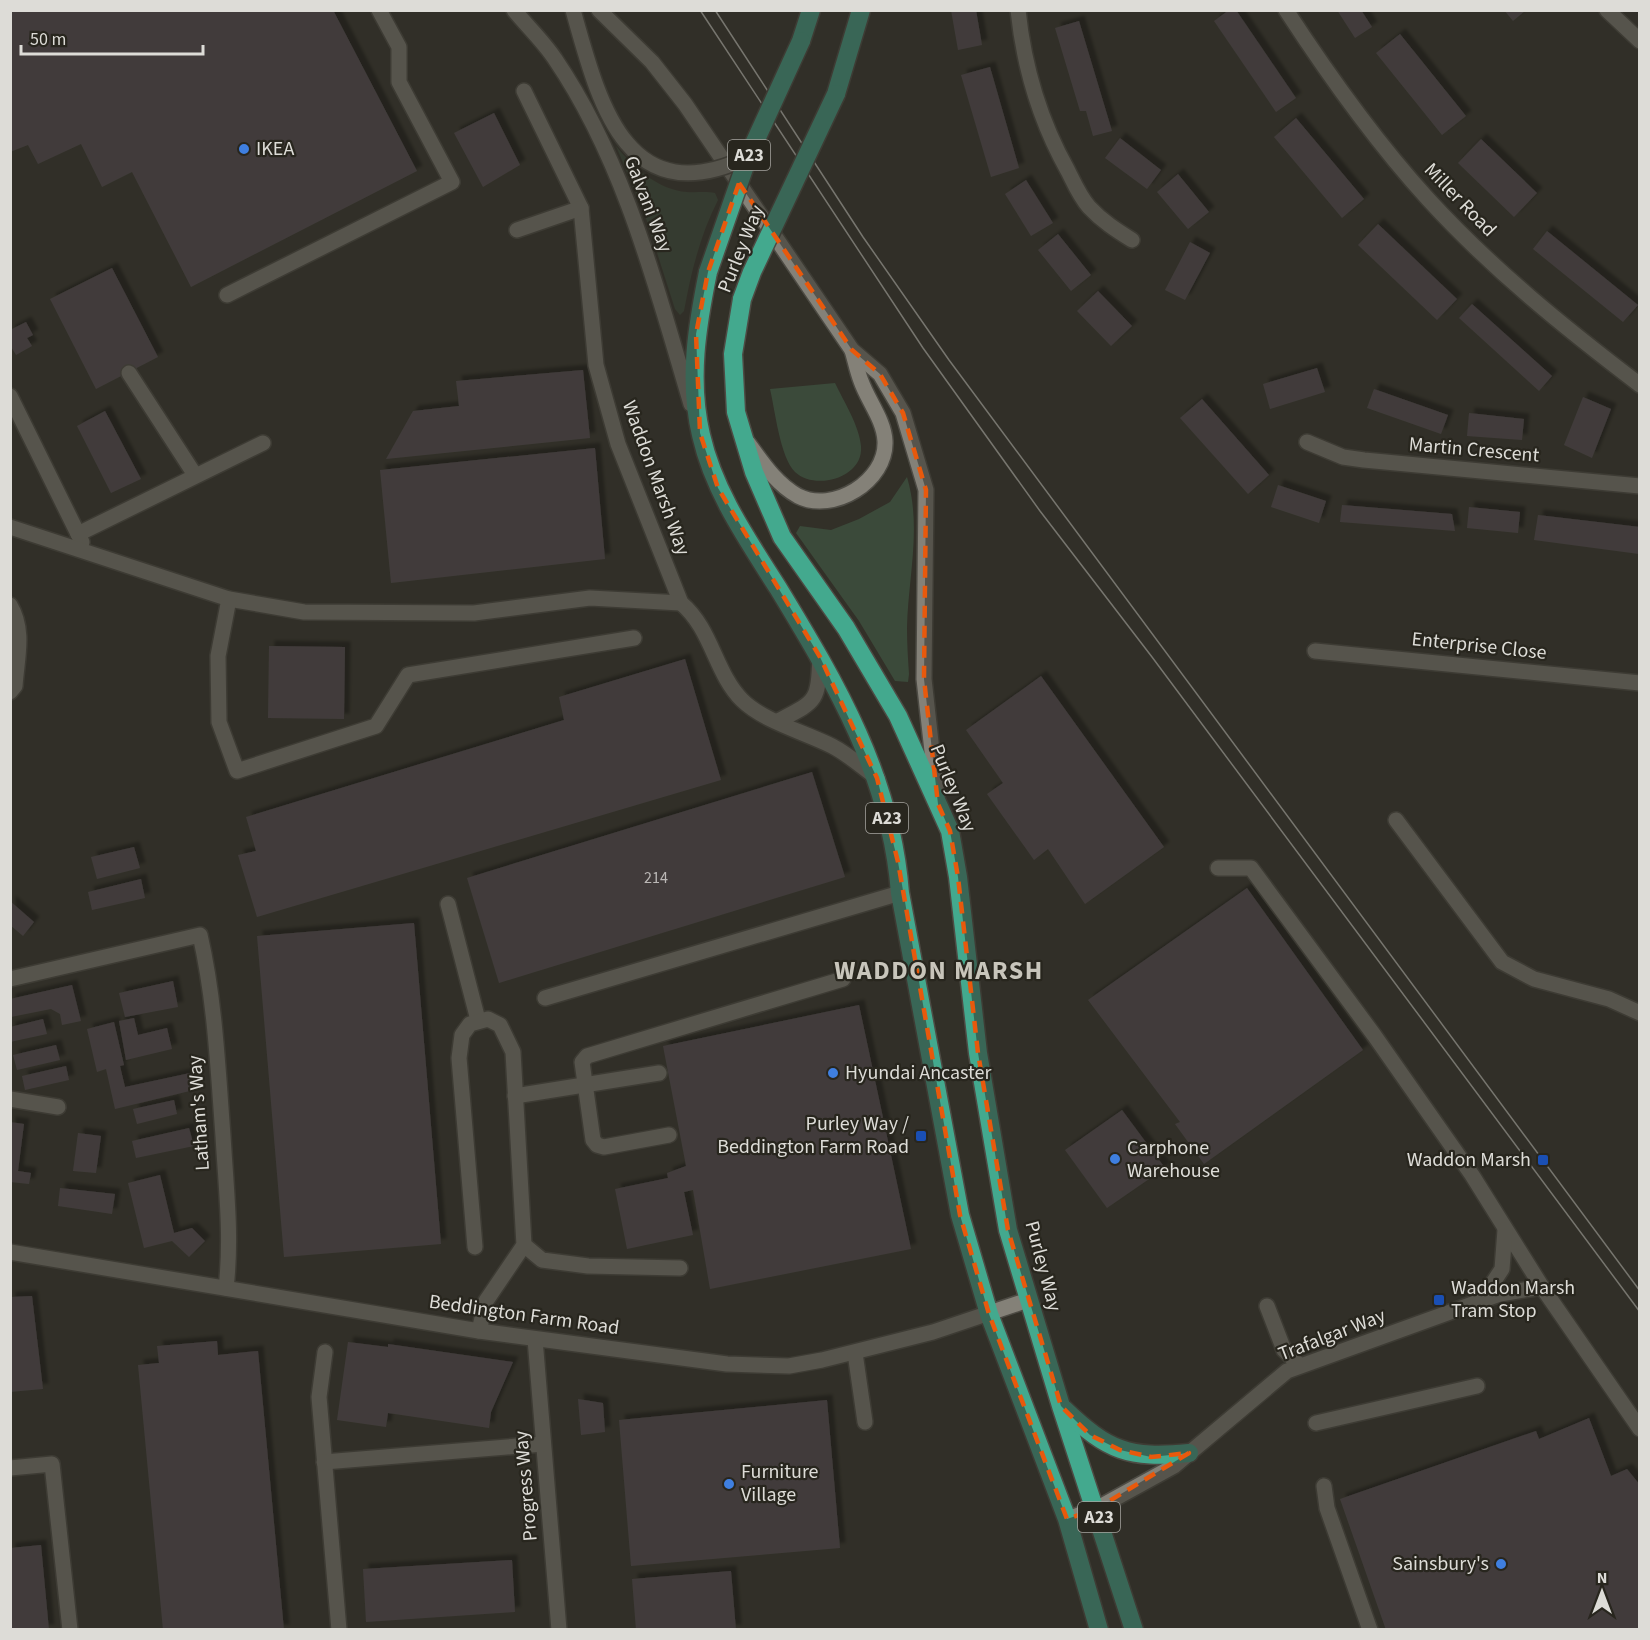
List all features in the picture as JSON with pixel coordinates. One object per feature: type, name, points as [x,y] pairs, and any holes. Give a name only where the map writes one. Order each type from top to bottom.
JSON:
[{"type":"highway","name":"Purley Way","points":[[811,10],[801,41],[748,157],[708,272],[696,334],[694,372],[700,433],[722,496],[820,657],[859,730],[877,778],[898,862],[900,893],[955,1192],[989,1314],[1067,1519],[1099,1629]]},
{"type":"highway","name":"Purley Way","points":[[861,10],[836,94],[756,264],[742,299],[733,354],[736,412],[740,433],[782,537],[846,628],[898,716],[950,831],[958,877],[978,1053],[1002,1200],[1028,1300],[1134,1629]]},
{"type":"highway","points":[[1061,1406],[1090,1434],[1120,1450],[1152,1457],[1189,1453]]},
{"type":"street","points":[[226,295],[452,182],[399,82],[399,47],[379,10]]},
{"type":"street","name":"Galvani Way","points":[[513,10],[555,58],[596,129],[640,237],[700,433]]},
{"type":"street","points":[[573,10],[591,74],[607,109],[619,133],[644,161],[675,174],[692,174],[708,173],[748,157]]},
{"type":"street","points":[[599,10],[652,62],[685,104],[852,350],[880,374],[903,413],[926,490],[924,679],[938,804]]},
{"type":"street","points":[[1018,10],[1039,112],[1053,146],[1087,204],[1104,222],[1132,240]]},
{"type":"street","name":"Miller Road","points":[[1286,10],[1356,111],[1433,205],[1521,291],[1640,385]]},
{"type":"street","points":[[1607,10],[1640,41]]},
{"type":"street","name":"Waddon Marsh Way","points":[[524,91],[581,208],[596,365],[618,444],[681,603],[695,615],[739,697],[754,712],[834,747],[877,778]]},
{"type":"street","points":[[517,230],[581,208]]},
{"type":"street","points":[[740,433],[778,481],[800,497],[832,500],[849,494],[863,485],[876,472],[883,457],[885,441],[881,425],[861,382],[852,350]]},
{"type":"street","points":[[129,373],[195,475]]},
{"type":"street","points":[[10,396],[87,553]]},
{"type":"street","name":"Martin Crescent","points":[[1307,442],[1342,457],[1364,460],[1640,486]]},
{"type":"street","points":[[78,534],[262,443]]},
{"type":"street","points":[[10,527],[229,599],[315,612],[474,613],[590,598],[681,603]]},
{"type":"street","points":[[229,599],[218,656],[219,722],[237,771],[376,726],[408,675],[634,638]]},
{"type":"street","points":[[10,605],[18,619],[20,634],[15,686],[10,692]]},
{"type":"street","name":"Enterprise Close","points":[[1315,651],[1640,683]]},
{"type":"street","points":[[778,721],[811,704],[819,688],[820,657]]},
{"type":"street","points":[[1395,820],[1502,962],[1534,979],[1609,999],[1640,1013]]},
{"type":"street","points":[[1218,868],[1251,868],[1374,1035],[1472,1174],[1542,1287],[1640,1429]]},
{"type":"street","points":[[545,998],[900,893]]},
{"type":"street","points":[[448,904],[478,1020]]},
{"type":"street","name":"Latham's Way","points":[[10,979],[200,935],[206,962],[218,1074],[230,1250],[226,1288]]},
{"type":"street","points":[[669,1135],[604,1147],[597,1145],[593,1140],[582,1062],[587,1056],[843,979]]},
{"type":"street","points":[[475,1247],[459,1058],[462,1035],[470,1023],[488,1019],[500,1025],[508,1037],[513,1052],[524,1245],[486,1301],[479,1331]]},
{"type":"street","points":[[515,1096],[659,1073]]},
{"type":"street","points":[[10,1099],[58,1107]]},
{"type":"street","points":[[1481,1302],[1502,1269],[1505,1230]]},
{"type":"street","points":[[524,1245],[542,1260],[588,1266],[680,1268]]},
{"type":"street","name":"Beddington Farm Road","points":[[10,1252],[479,1331],[749,1365],[789,1366],[855,1353],[989,1314],[1028,1300]]},
{"type":"street","name":"Trafalgar Way","points":[[1067,1519],[1096,1509],[1174,1466],[1235,1413],[1287,1371],[1299,1365],[1514,1290],[1542,1287]]},
{"type":"street","points":[[1267,1306],[1284,1350],[1299,1365]]},
{"type":"street","name":"Progress Way","points":[[535,1339],[559,1629]]},
{"type":"street","points":[[325,1352],[319,1397],[339,1629]]},
{"type":"street","points":[[855,1353],[865,1422]]},
{"type":"street","points":[[1316,1423],[1477,1386]]},
{"type":"street","points":[[324,1462],[543,1444]]},
{"type":"street","points":[[10,1468],[52,1464],[70,1629]]},
{"type":"street","points":[[1324,1486],[1327,1508],[1370,1629]]},
{"type":"highlighted area","points":[[739,183],[852,350],[880,374],[903,413],[926,490],[924,679],[938,804],[950,831],[958,877],[978,1053],[1008,1230],[1061,1406],[1090,1435],[1120,1450],[1151,1457],[1189,1453],[1096,1509],[1067,1519],[989,1314],[960,1215],[898,862],[877,778],[820,657],[718,488],[700,433],[696,334],[708,272]]},
{"type":"green space","points":[[616,146],[630,162],[656,182],[676,190],[715,193],[718,200],[701,240],[684,311],[680,315],[675,309],[645,215]]},
{"type":"green space","points":[[835,383],[860,438],[860,457],[855,466],[837,478],[825,481],[804,478],[795,472],[785,456],[770,389]]},
{"type":"green space","points":[[907,477],[914,534],[907,628],[908,682],[895,681],[859,621],[796,533],[800,526],[831,530],[859,519],[890,502]]},
{"type":"building","name":"IKEA","points":[[10,10],[333,10],[417,171],[191,287],[132,172],[102,187],[81,144],[38,164],[28,145],[10,152]]},
{"type":"building","points":[[951,10],[976,10],[982,45],[958,50]]},
{"type":"building","points":[[1229,10],[1236,10],[1296,98],[1276,112],[1214,21]]},
{"type":"building","points":[[1337,10],[1361,10],[1372,27],[1355,38]]},
{"type":"building","points":[[1504,10],[1526,10],[1513,21]]},
{"type":"building","points":[[1079,21],[1112,131],[1093,136],[1086,111],[1080,111],[1055,28]]},
{"type":"building","points":[[1400,34],[1466,116],[1442,135],[1376,53]]},
{"type":"building","points":[[990,67],[1019,168],[991,177],[961,75]]},
{"type":"building","points":[[494,113],[520,165],[483,187],[454,133]]},
{"type":"building","points":[[1296,118],[1364,199],[1342,218],[1274,137]]},
{"type":"building","points":[[1120,138],[1161,170],[1147,189],[1105,158]]},
{"type":"building","points":[[1481,139],[1537,193],[1514,217],[1458,163]]},
{"type":"building","points":[[1178,174],[1209,212],[1188,229],[1157,192]]},
{"type":"building","points":[[1026,180],[1053,223],[1031,236],[1005,194]]},
{"type":"building","points":[[1378,224],[1457,299],[1437,320],[1358,245]]},
{"type":"building","points":[[1547,231],[1638,305],[1623,322],[1533,249]]},
{"type":"building","points":[[1058,234],[1091,275],[1071,291],[1038,250]]},
{"type":"building","points":[[1190,242],[1210,253],[1185,300],[1165,290]]},
{"type":"building","points":[[112,268],[158,357],[96,389],[50,299]]},
{"type":"building","points":[[1098,291],[1132,326],[1111,346],[1077,311]]},
{"type":"building","points":[[1472,304],[1552,376],[1539,391],[1459,318]]},
{"type":"building","points":[[26,322],[33,335],[27,338],[32,346],[16,355],[10,345],[10,330]]},
{"type":"building","points":[[1317,368],[1325,392],[1270,409],[1263,384]]},
{"type":"building","points":[[583,370],[590,438],[386,459],[413,411],[459,406],[456,381]]},
{"type":"building","points":[[1374,389],[1448,415],[1441,434],[1367,408]]},
{"type":"building","points":[[1583,397],[1611,409],[1592,458],[1564,445]]},
{"type":"building","points":[[1202,399],[1269,475],[1248,494],[1180,418]]},
{"type":"building","points":[[105,411],[141,479],[111,493],[77,426]]},
{"type":"building","points":[[1469,413],[1524,419],[1522,440],[1467,436]]},
{"type":"building","points":[[595,448],[605,559],[391,583],[380,470]]},
{"type":"building","points":[[1278,485],[1326,501],[1319,523],[1271,507]]},
{"type":"building","points":[[1342,505],[1452,514],[1455,531],[1340,522]]},
{"type":"building","points":[[1469,507],[1520,512],[1518,533],[1467,528]]},
{"type":"building","points":[[1538,515],[1640,527],[1639,554],[1534,540]]},
{"type":"building","points":[[269,646],[345,647],[344,719],[268,718]]},
{"type":"building","points":[[685,659],[721,780],[257,917],[238,855],[256,851],[246,817],[564,720],[559,697]]},
{"type":"building","points":[[1041,676],[1164,847],[1085,904],[1048,849],[1034,860],[987,794],[1003,783],[966,730]]},
{"type":"building","points":[[812,772],[845,877],[499,983],[467,878]]},
{"type":"building","points":[[134,847],[140,868],[97,879],[91,857]]},
{"type":"building","points":[[141,879],[145,898],[92,910],[88,892]]},
{"type":"building","points":[[1247,888],[1363,1050],[1204,1164],[1175,1124],[1180,1122],[1088,1000]]},
{"type":"building","points":[[10,901],[34,922],[23,936],[10,925]]},
{"type":"building","points":[[414,923],[441,1244],[284,1257],[257,936]]},
{"type":"building","points":[[173,981],[178,1007],[125,1017],[119,993]]},
{"type":"building","points":[[72,985],[81,1021],[62,1025],[60,1014],[51,1009],[11,1017],[10,999]]},
{"type":"building","points":[[859,1005],[911,1249],[710,1289],[693,1190],[684,1192],[693,1235],[627,1249],[615,1189],[668,1178],[667,1173],[686,1166],[663,1046]]},
{"type":"building","points":[[134,1018],[138,1035],[167,1028],[172,1049],[126,1060],[119,1021]]},
{"type":"building","points":[[43,1019],[47,1034],[10,1042],[10,1027]]},
{"type":"building","points":[[114,1022],[124,1065],[120,1066],[125,1087],[190,1073],[194,1090],[115,1109],[106,1069],[97,1072],[87,1029]]},
{"type":"building","points":[[56,1045],[60,1060],[17,1070],[13,1055]]},
{"type":"building","points":[[66,1066],[69,1080],[25,1090],[22,1076]]},
{"type":"building","points":[[174,1100],[177,1114],[137,1124],[133,1109]]},
{"type":"building","name":"Carphone Warehouse","points":[[1122,1110],[1165,1168],[1107,1208],[1065,1150]]},
{"type":"building","points":[[10,1122],[24,1124],[18,1171],[31,1173],[29,1184],[10,1182]]},
{"type":"building","points":[[189,1128],[194,1146],[136,1158],[132,1141]]},
{"type":"building","points":[[78,1133],[101,1136],[96,1173],[73,1171]]},
{"type":"building","points":[[160,1175],[174,1233],[192,1228],[205,1241],[189,1257],[172,1241],[144,1248],[128,1183]]},
{"type":"building","points":[[60,1188],[115,1194],[112,1214],[58,1206]]},
{"type":"building","points":[[32,1296],[43,1389],[10,1392],[10,1297]]},
{"type":"building","points":[[217,1341],[218,1355],[258,1351],[284,1630],[163,1630],[138,1365],[159,1363],[157,1346]]},
{"type":"building","points":[[348,1342],[388,1347],[388,1344],[513,1362],[491,1412],[489,1428],[388,1413],[386,1427],[337,1420]]},
{"type":"building","points":[[578,1399],[603,1403],[605,1432],[581,1435]]},
{"type":"building","name":"Furniture Village","points":[[827,1400],[840,1548],[631,1566],[619,1420]]},
{"type":"building","name":"Sainsbury's","points":[[1589,1418],[1611,1476],[1627,1469],[1640,1485],[1640,1630],[1386,1630],[1340,1499],[1536,1431],[1539,1439]]},
{"type":"building","points":[[41,1545],[49,1630],[10,1630],[10,1548]]},
{"type":"building","points":[[512,1560],[515,1612],[366,1622],[363,1569]]},
{"type":"building","points":[[731,1571],[736,1630],[636,1630],[632,1579]]},
{"type":"tram line","points":[[700,10],[923,348],[1040,511],[1152,657],[1640,1312]]},
{"type":"tram line","points":[[715,10],[863,237],[949,360],[1640,1291]]},
{"type":"place","name":"IKEA","points":[[244,149]]},
{"type":"place","name":"Hyundai Ancaster","points":[[833,1073]]},
{"type":"place","name":"Purley Way / Beddington Farm Road","points":[[921,1136]]},
{"type":"place","name":"Carphone Warehouse","points":[[1115,1159]]},
{"type":"place","name":"Waddon Marsh","points":[[1543,1160]]},
{"type":"place","name":"Waddon Marsh Tram Stop","points":[[1439,1300]]},
{"type":"place","name":"Furniture Village","points":[[729,1484]]},
{"type":"place","name":"Sainsbury's","points":[[1501,1564]]},
{"type":"district","name":"WADDON MARSH","points":[[939,970]]}]
